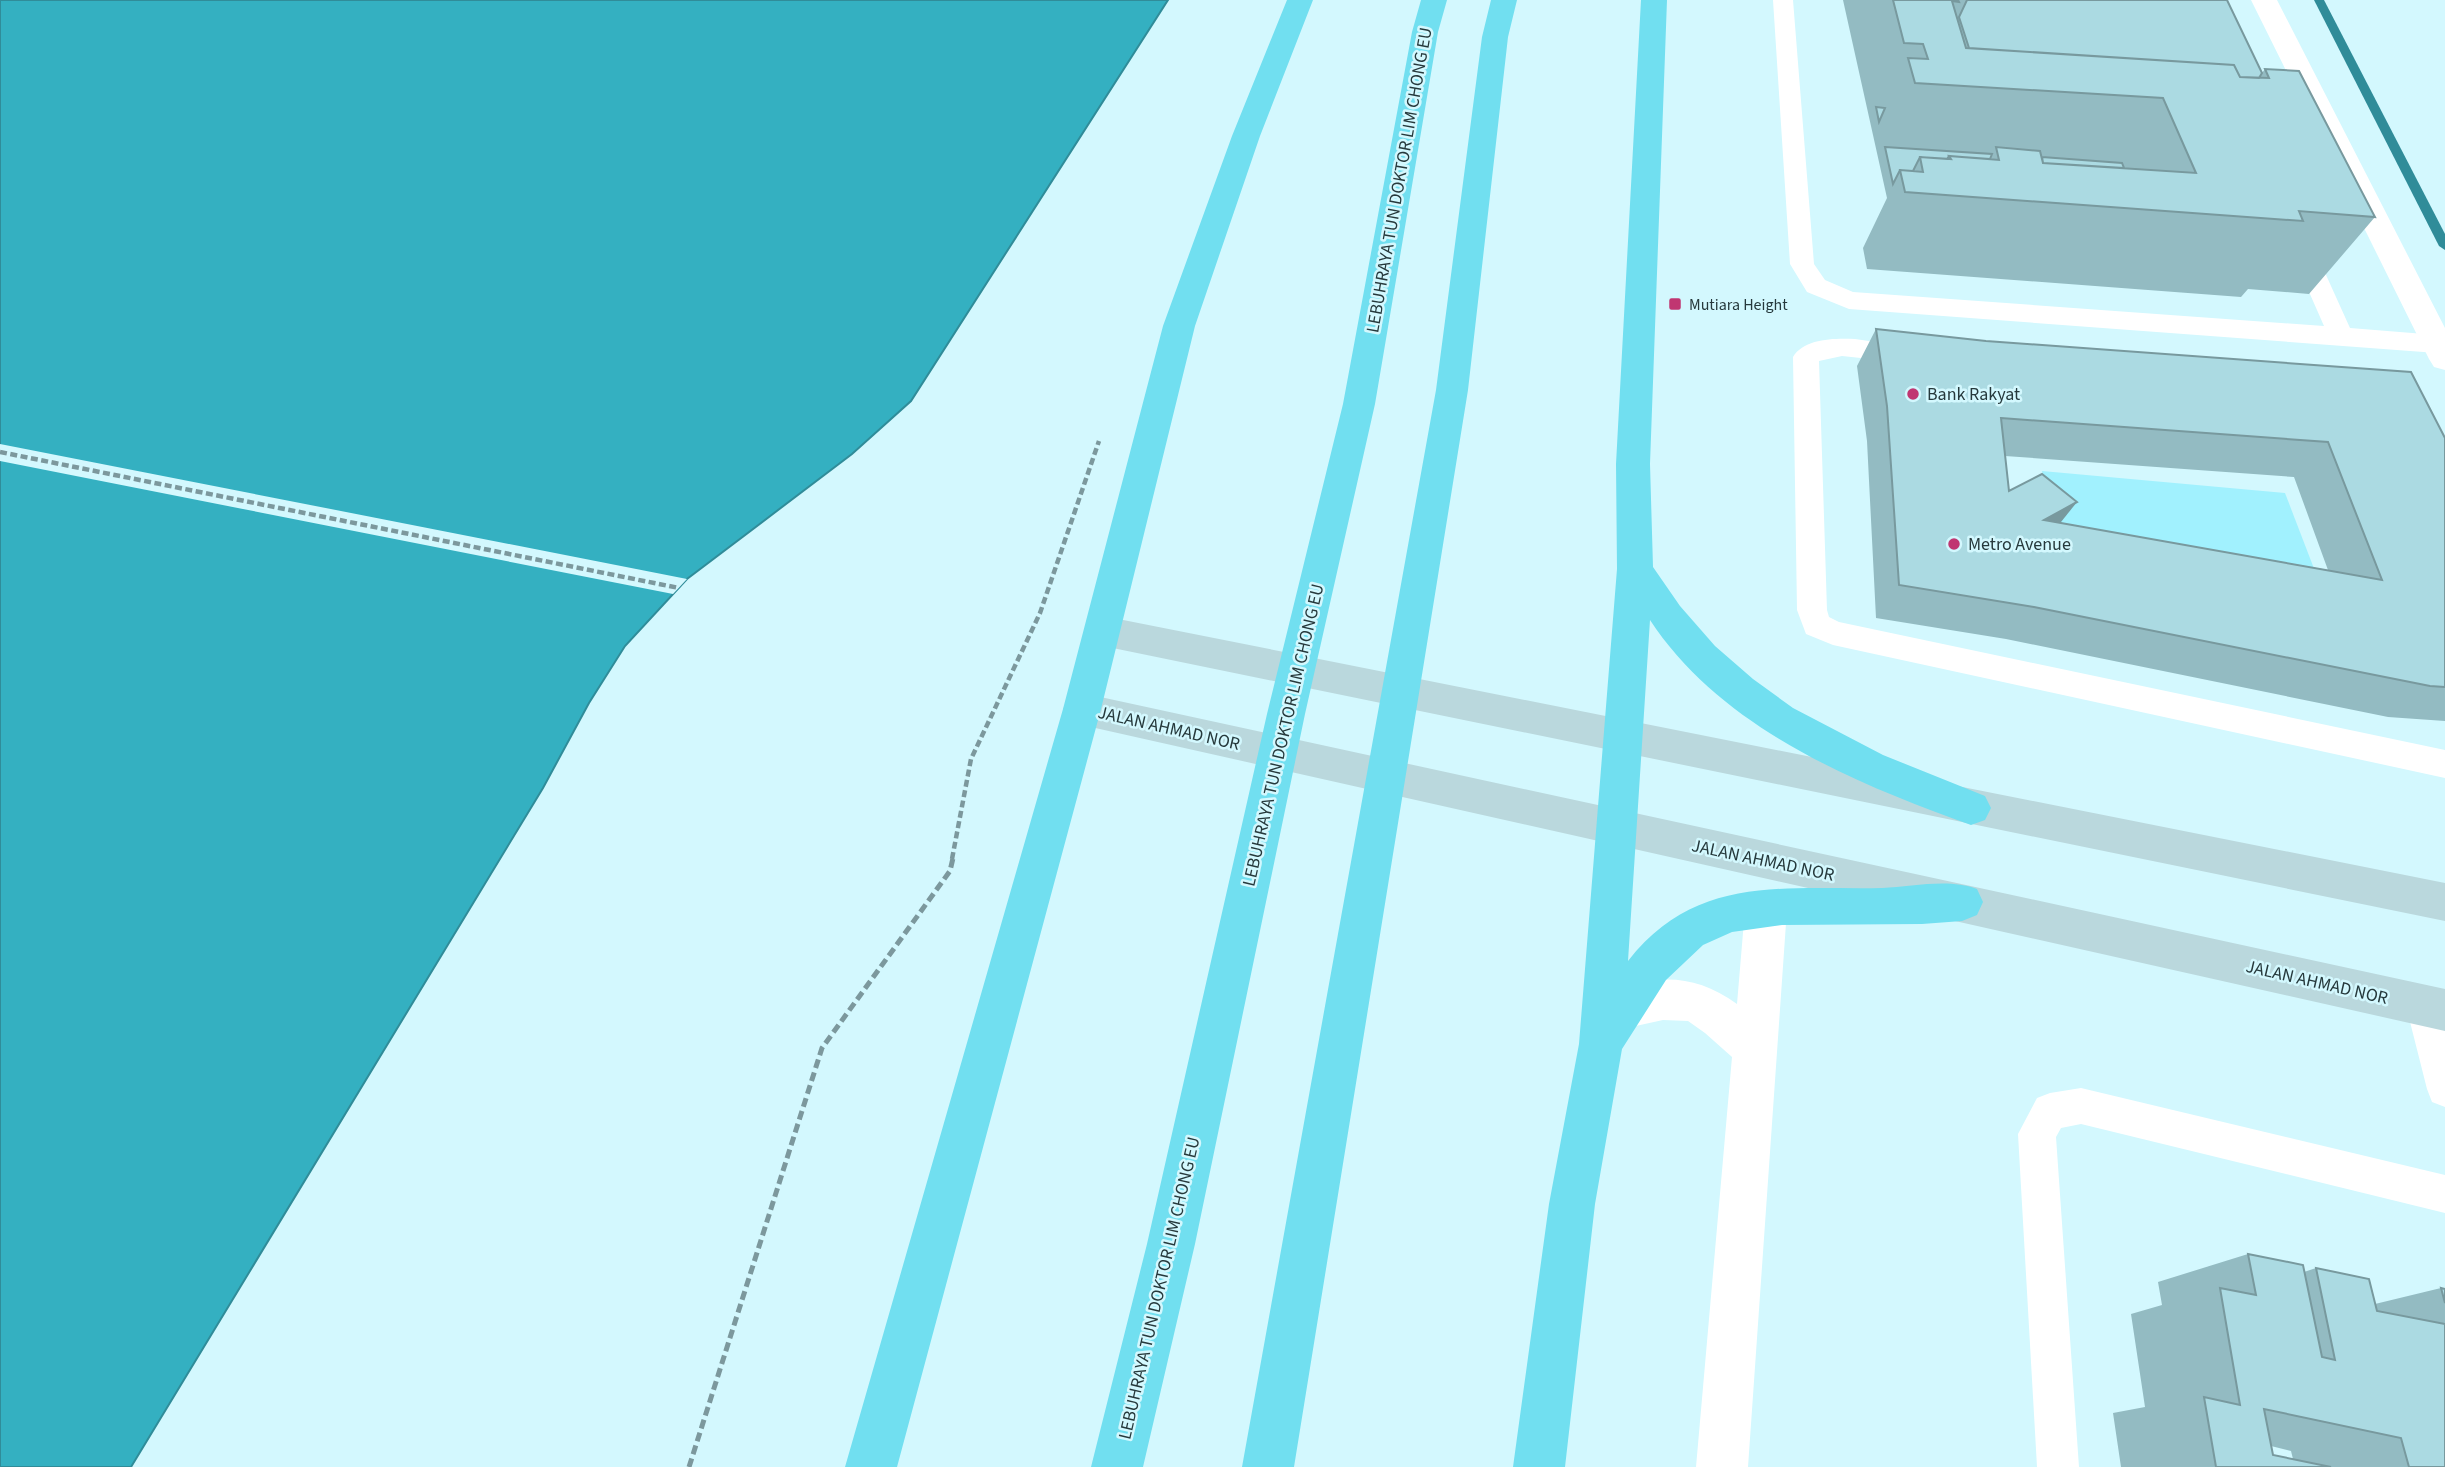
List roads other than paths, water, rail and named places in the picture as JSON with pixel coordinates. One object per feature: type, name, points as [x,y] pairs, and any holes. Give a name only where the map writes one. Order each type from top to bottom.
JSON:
[{"type":"highway","points":[[871,1467],[1082,709],[1179,326],[1246,136],[1300,0]]},
{"type":"highway","name":"LEBUHRAYA TUN DOKTOR LIM CHONG EU","points":[[1118,1467],[1171,1244],[1286,714],[1359,404],[1425,32],[1434,0]]},
{"type":"highway","points":[[1268,1467],[1452,390],[1495,37],[1504,0]]},
{"type":"highway","points":[[1539,1467],[1572,1204],[1611,1026],[1617,829],[1635,569],[1633,464],[1654,0]]},
{"type":"highway","points":[[1635,569],[1657,607],[1715,670],[1746,698],[1817,742],[1896,779],[1971,808]]},
{"type":"highway","points":[[1611,1026],[1665,949],[1689,930],[1724,915],[1808,904],[1881,907],[1962,902]]},
{"type":"main road","points":[[1103,631],[2445,902]]},
{"type":"main road","name":"JALAN AHMAD NOR","points":[[1082,709],[2434,1008]]},
{"type":"street","points":[[2264,0],[2327,151],[2441,351]]},
{"type":"street","points":[[1723,1467],[1766,909]]},
{"type":"street","points":[[1611,1026],[1679,999],[1703,1007],[1726,1021],[1755,1050]]},
{"type":"lane","points":[[1783,0],[1802,264],[1816,286],[1849,300],[2341,335],[2441,351]]},
{"type":"lane","points":[[2290,222],[2341,335]]},
{"type":"lane","points":[[1930,355],[1832,347],[1817,349],[1806,357],[1812,610],[1817,625],[1832,633],[2445,764]]},
{"type":"lane","points":[[2434,1008],[2445,1089]]},
{"type":"lane","points":[[2058,1467],[2037,1134],[2050,1111],[2081,1106],[2445,1194]]},
{"type":"waterway","points":[[2319,0],[2445,246]]},
{"type":"place","name":"Mutiara Height","points":[[1675,304]]},
{"type":"place","name":"Bank Rakyat","points":[[1913,394]]},
{"type":"place","name":"Metro Avenue","points":[[1954,544]]}]
